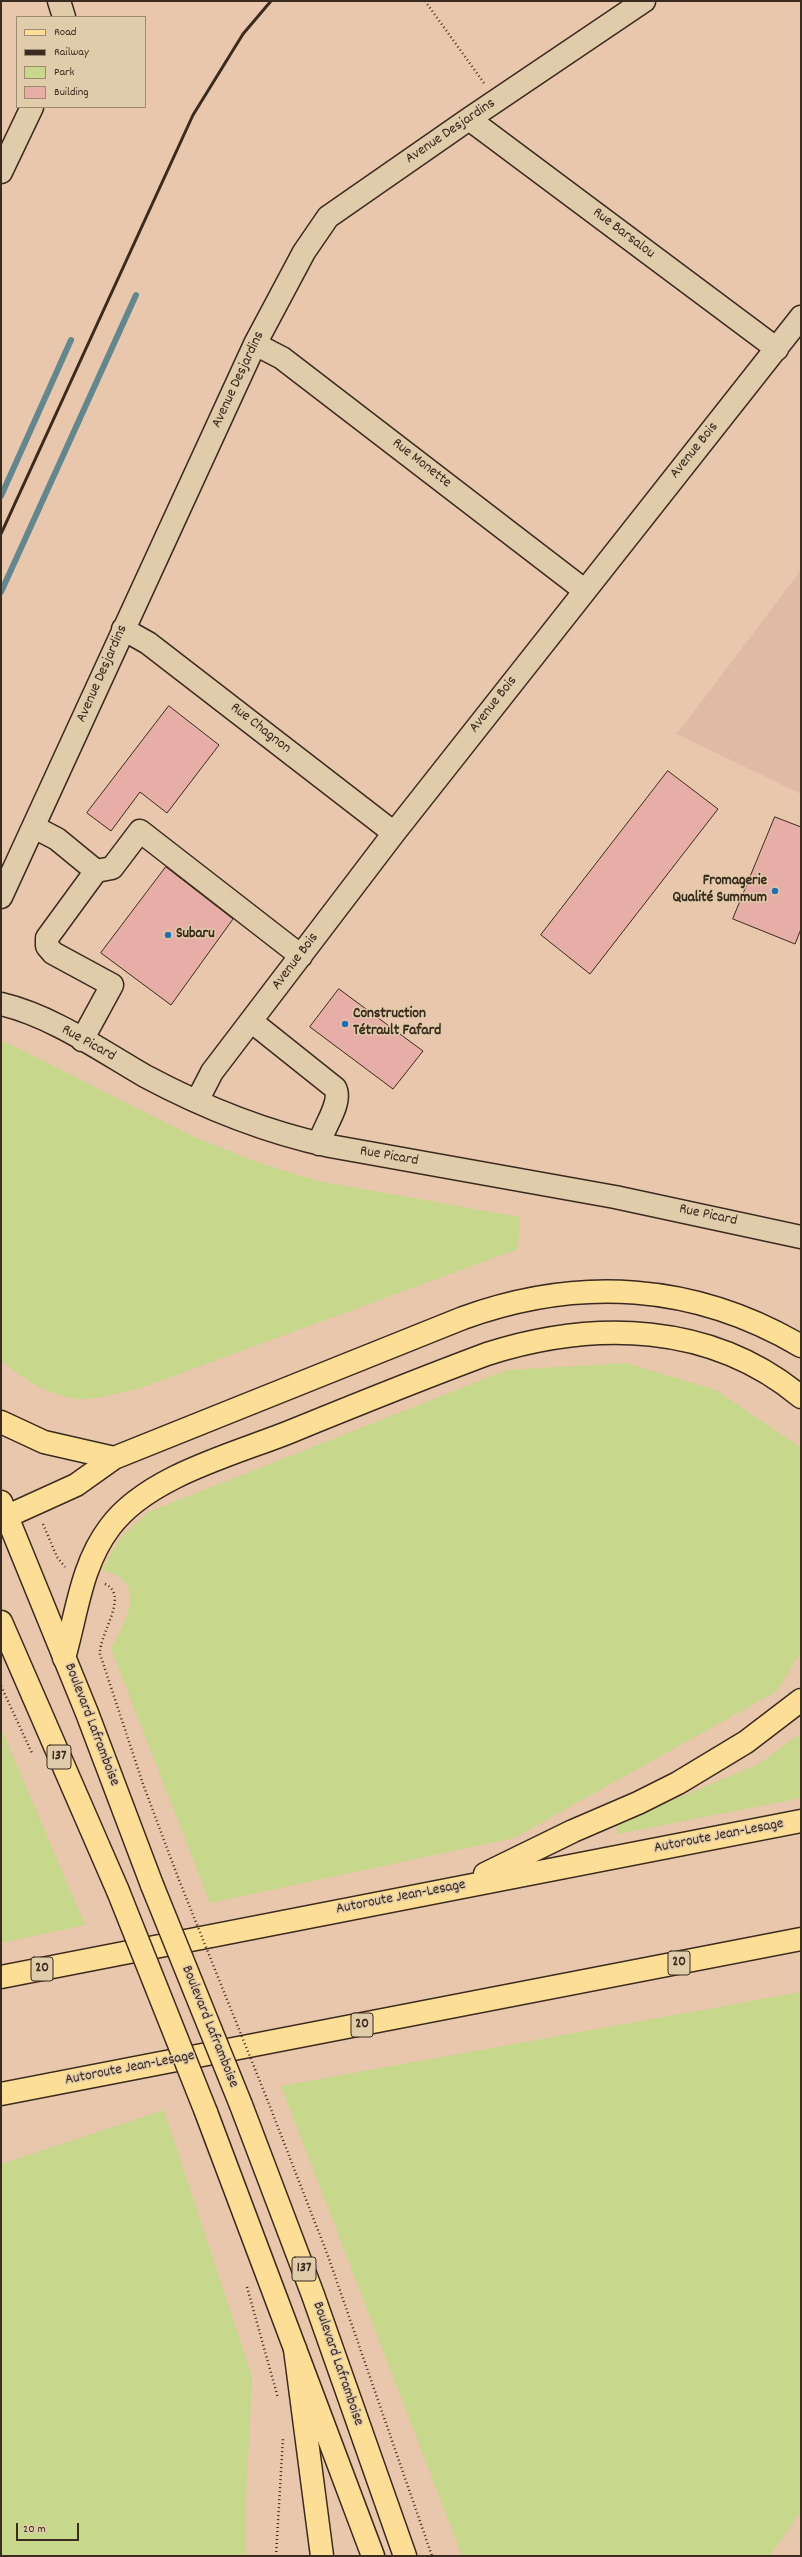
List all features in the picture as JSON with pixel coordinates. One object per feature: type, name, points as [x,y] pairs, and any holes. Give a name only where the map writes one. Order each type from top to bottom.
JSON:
[{"type":"main road","points":[[3,1512],[76,1485],[114,1458],[463,1318],[536,1297],[608,1290],[672,1297],[734,1314],[801,1346]]},
{"type":"main road","points":[[64,1658],[84,1580],[94,1553],[116,1520],[142,1497],[193,1471],[487,1354],[529,1341],[572,1334],[611,1331],[648,1334],[702,1345],[737,1358],[772,1376],[801,1397]]},
{"type":"main road","points":[[1,1422],[44,1442],[114,1458]]},
{"type":"main road","name":"Boulevard Laframboise","points":[[3,1512],[64,1658],[152,1885],[241,2104],[296,2250],[405,2556]]},
{"type":"main road","name":"137","points":[[1,1622],[118,1891],[206,2112],[373,2556]]},
{"type":"main road","points":[[460,1886],[573,1831],[638,1803],[684,1780],[746,1742],[801,1700]]},
{"type":"main road","name":"Autoroute Jean-Lesage","points":[[1,1977],[460,1886],[801,1821]]},
{"type":"main road","name":"Autoroute Jean-Lesage","points":[[6,2094],[801,1939]]},
{"type":"main road","points":[[295,2349],[322,2556]]},
{"type":"street","points":[[59,1],[64,16]]},
{"type":"street","name":"Avenue Desjardins","points":[[1,897],[255,344],[304,252],[328,217],[469,119],[644,1]]},
{"type":"street","points":[[1,172],[32,108]]},
{"type":"street","name":"Rue Barsalou","points":[[469,119],[777,349]]},
{"type":"street","name":"Avenue Bois","points":[[197,1101],[212,1072],[394,833],[584,590],[801,317]]},
{"type":"street","name":"Rue Monette","points":[[255,344],[282,358],[584,590]]},
{"type":"street","name":"Rue Chagnon","points":[[123,629],[148,643],[394,833]]},
{"type":"street","points":[[34,827],[61,842],[96,871]]},
{"type":"street","points":[[82,1040],[112,985],[53,953],[47,946],[46,941],[49,933],[96,871],[112,868],[140,831],[301,956]]},
{"type":"street","name":"Rue Picard","points":[[1,1004],[30,1014],[197,1101],[252,1124],[319,1144],[615,1197],[801,1237]]},
{"type":"street","points":[[252,1021],[335,1088],[338,1101],[323,1129],[319,1144]]},
{"type":"path","points":[[425,1],[497,101]]},
{"type":"path","points":[[42,1519],[57,1557],[68,1568]]},
{"type":"path","name":"Boulevard Laframboise","points":[[100,1582],[113,1590],[116,1600],[102,1640],[100,1654],[143,1784],[179,1880],[267,2099],[325,2249],[432,2556]]},
{"type":"path","points":[[246,2285],[279,2402]]},
{"type":"path","points":[[276,2556],[282,2488],[283,2433]]},
{"type":"shaded area","points":[[801,570],[801,794],[677,734]]},
{"type":"green space","points":[[1,1043],[8,1043],[194,1137],[257,1162],[318,1181],[520,1217],[518,1249],[141,1388],[87,1399],[76,1399],[52,1393],[29,1381],[1,1360]]},
{"type":"green space","points":[[626,1363],[716,1390],[801,1448],[801,1651],[777,1691],[514,1838],[210,1903],[111,1649],[127,1614],[130,1596],[122,1579],[102,1570],[120,1538],[148,1512],[507,1370]]},
{"type":"green space","points":[[1,1728],[85,1925],[1,1943]]},
{"type":"green space","points":[[801,1733],[801,1798],[618,1834],[616,1824],[758,1764]]},
{"type":"green space","points":[[801,1992],[801,2511],[770,2556],[462,2556],[281,2086]]},
{"type":"green space","points":[[164,2110],[252,2377],[246,2500],[246,2556],[1,2556],[1,2164]]},
{"type":"building","points":[[169,706],[219,745],[167,813],[140,792],[111,831],[87,813]]},
{"type":"building","points":[[668,771],[718,809],[590,974],[541,935]]},
{"type":"building","points":[[775,817],[801,827],[801,929],[795,944],[733,919]]},
{"type":"building","name":"Subaru","points":[[166,867],[233,919],[171,1005],[101,953]]},
{"type":"building","points":[[339,989],[423,1051],[393,1089],[310,1027]]},
{"type":"waterway","points":[[1,592],[136,295]]},
{"type":"waterway","points":[[1,496],[71,340]]},
{"type":"railway","points":[[1,534],[193,115],[243,34],[271,1]]},
{"type":"place","name":"Fromagerie Qualité Summum","points":[[775,891]]},
{"type":"place","name":"Subaru","points":[[168,935]]},
{"type":"place","name":"Construction Tétrault Fafard","points":[[345,1024]]}]
